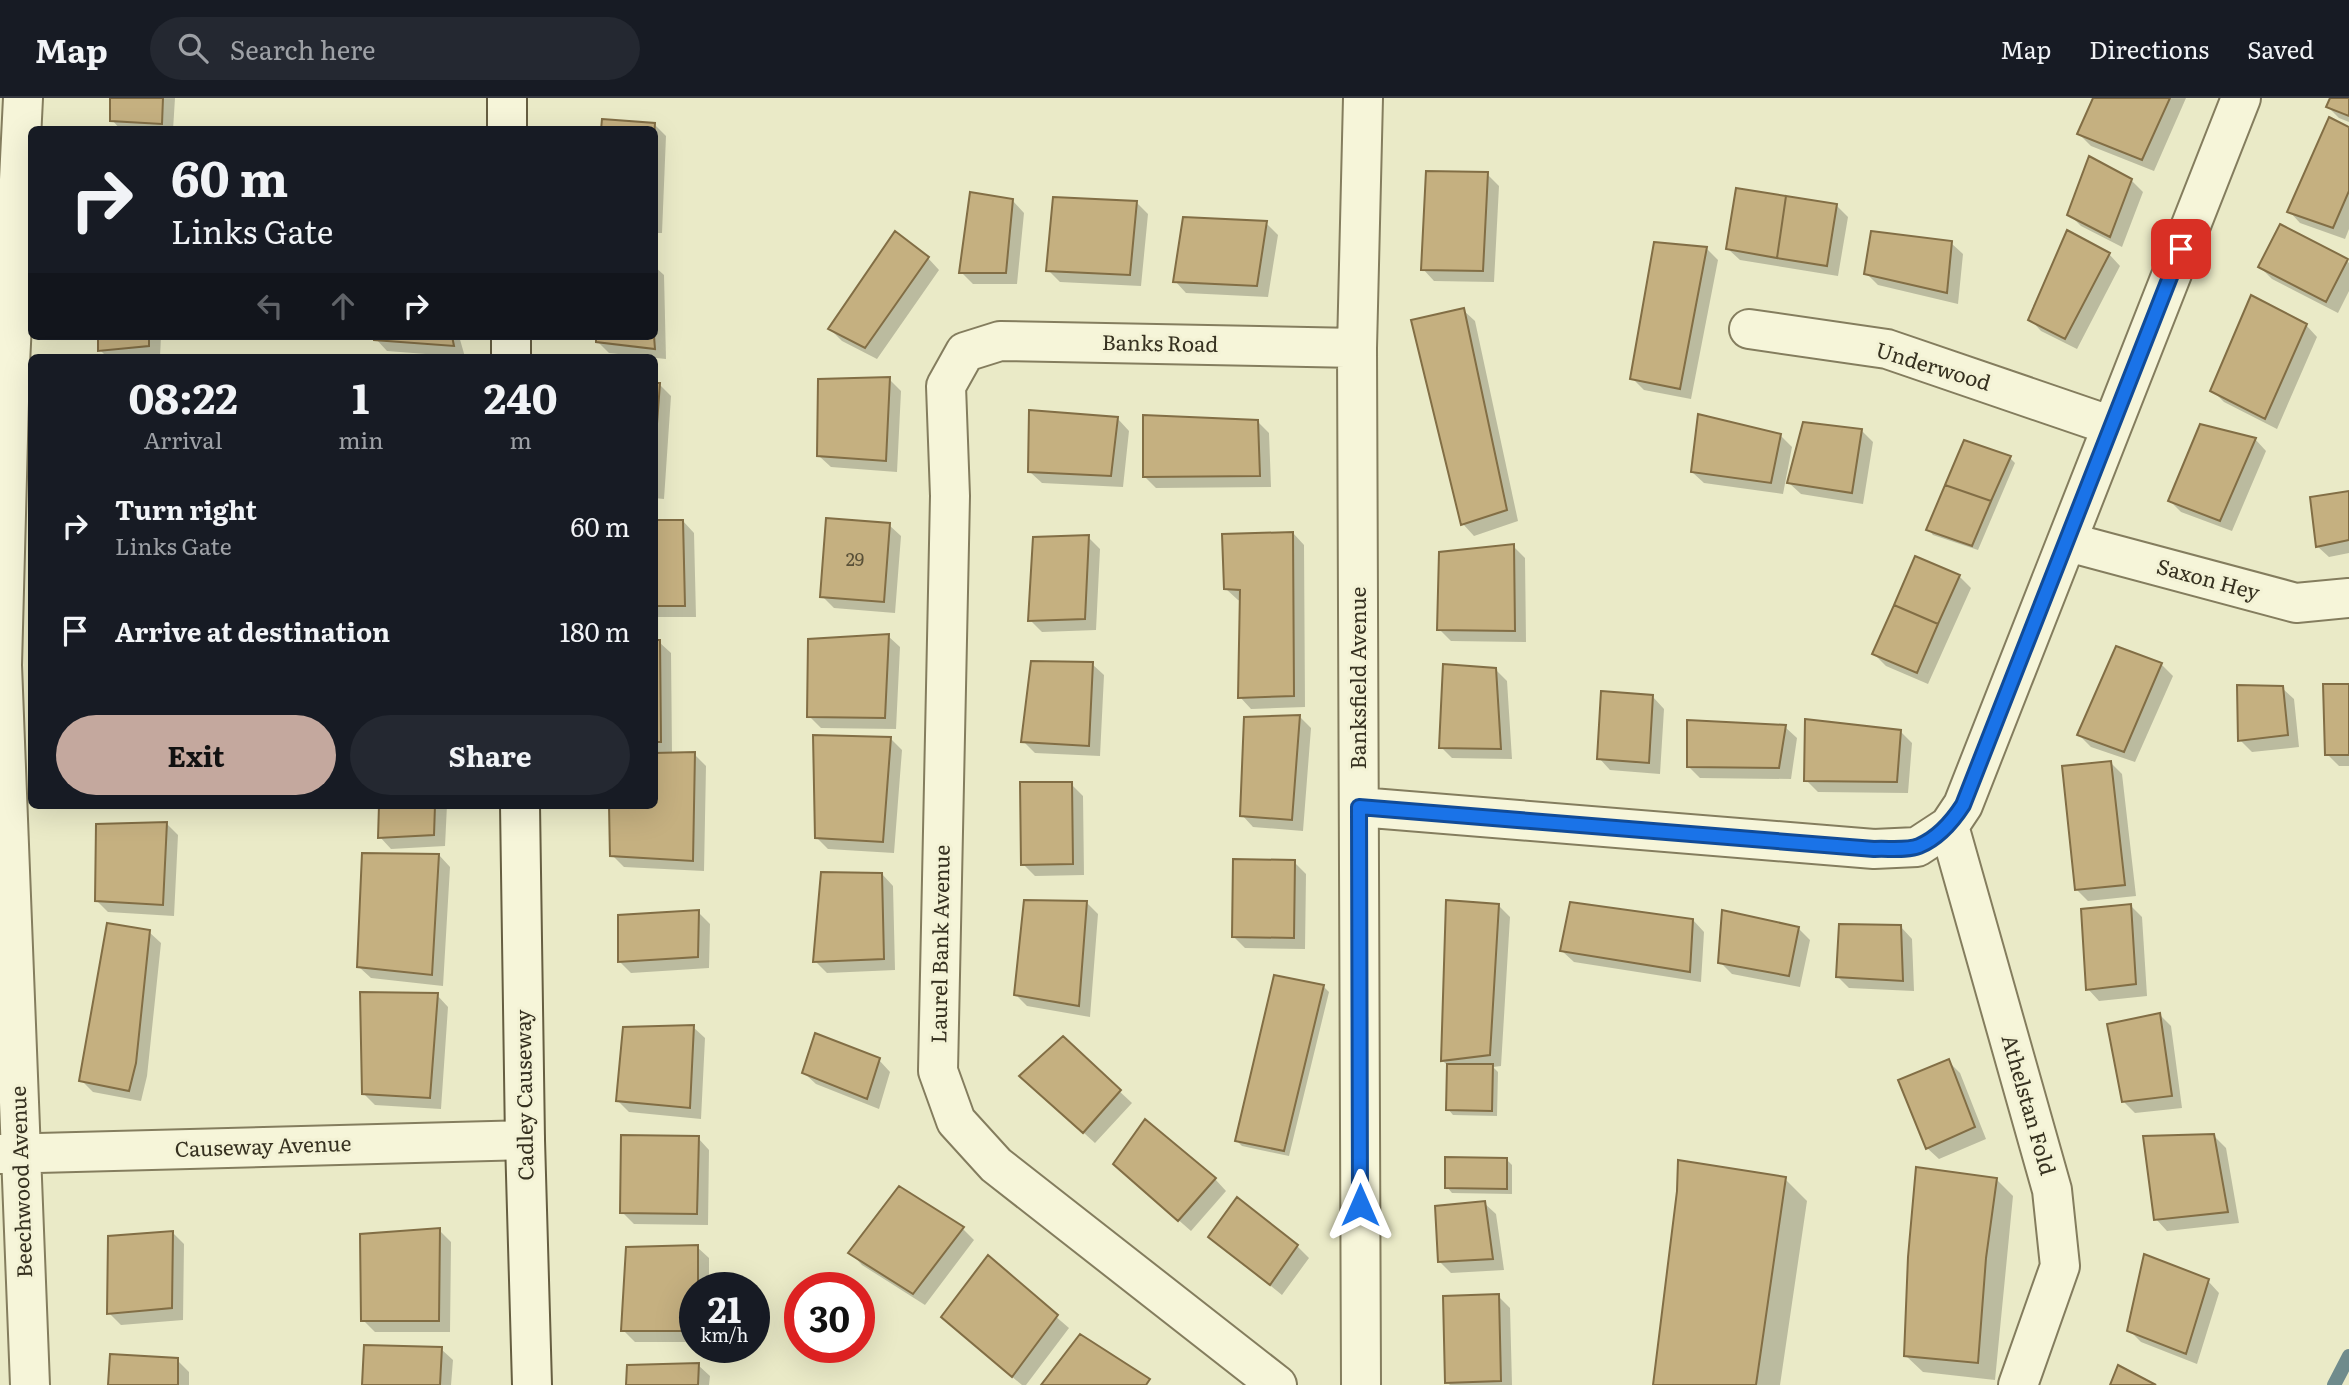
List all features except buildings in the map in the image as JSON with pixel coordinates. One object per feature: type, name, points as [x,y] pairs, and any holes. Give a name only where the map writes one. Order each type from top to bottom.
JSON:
[{"type":"street","name":"Beechwood Avenue","points":[[23,98],[10,148],[10,364],[1,665],[11,1154],[30,1385]]},
{"type":"street","points":[[507,98],[507,126]]},
{"type":"street","name":"Banksfield Avenue","points":[[1361,1385],[1357,348],[1363,98]]},
{"type":"street","points":[[1359,807],[1874,849],[1917,847],[1949,826],[1963,805],[2241,98]]},
{"type":"street","name":"Underwood","points":[[1749,329],[1887,349],[2112,426]]},
{"type":"street","name":"Banks Road","points":[[965,352],[1000,341],[1357,348]]},
{"type":"street","name":"Laurel Bank Avenue","points":[[965,352],[946,386],[950,496],[938,1071],[956,1121],[996,1165],[1277,1385]]},
{"type":"street","name":"Saxon Hey","points":[[2068,542],[2296,603],[2349,598]]},
{"type":"street","name":"Cadley Causeway","points":[[520,809],[533,1385]]},
{"type":"street","name":"Athelstan Fold","points":[[1949,826],[2052,1190],[2060,1266],[2018,1385]]},
{"type":"street","name":"Causeway Avenue","points":[[11,1154],[526,1140]]},
{"type":"waterway","points":[[2334,1385],[2349,1356]]},
{"type":"route","points":[[1360,1205],[1359,807],[1874,849],[1917,847],[1933,837],[1949,826],[1963,805],[2181,249]]}]
